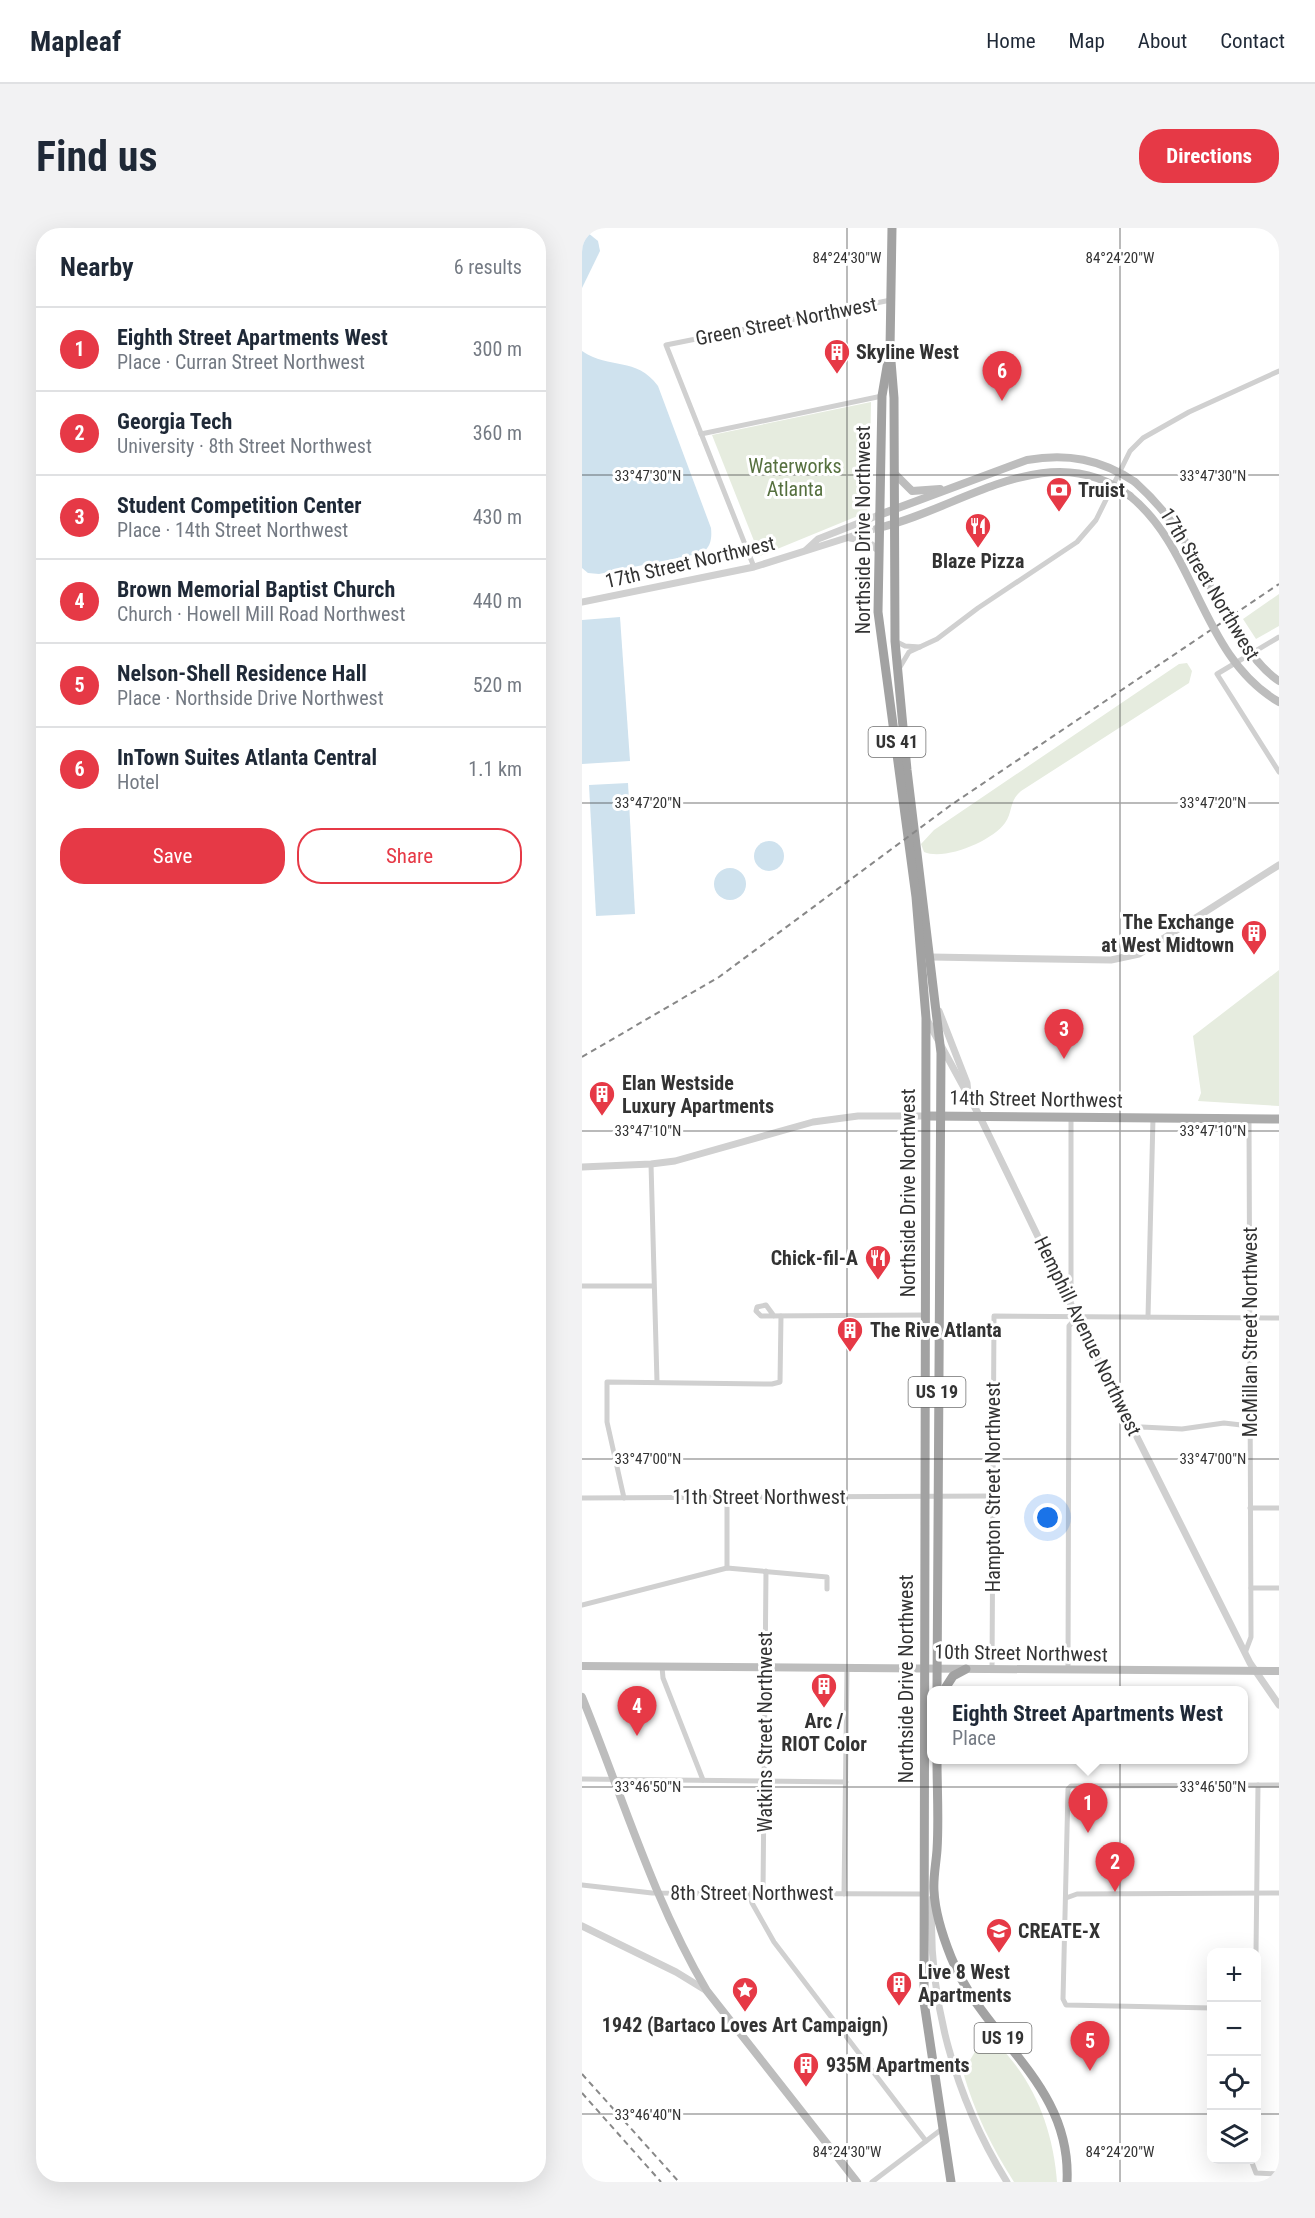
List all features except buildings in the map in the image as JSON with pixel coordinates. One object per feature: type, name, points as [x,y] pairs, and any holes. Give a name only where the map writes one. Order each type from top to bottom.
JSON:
[{"type":"highway","name":"Northside Drive Northwest","points":[[892,228],[890,349],[894,398],[893,524],[897,678],[932,957],[940,1040],[937,1686]]},
{"type":"highway","name":"Northside Drive Northwest","points":[[890,349],[882,396],[878,528],[880,635],[916,897],[926,1018],[925,1668],[922,1898],[924,2002],[951,2182]]},
{"type":"highway","points":[[926,1315],[933,1328],[932,1366],[937,1384]]},
{"type":"highway","points":[[947,1686],[953,1676],[966,1669]]},
{"type":"highway","name":"Northside Drive Northwest","points":[[937,1764],[934,1893],[952,1959],[970,1995],[1036,2078],[1051,2102],[1065,2148],[1067,2182]]},
{"type":"main road","name":"17th Street Northwest","points":[[879,515],[1027,460],[1045,457],[1078,458],[1119,471],[1136,482],[1159,504],[1185,541],[1253,657],[1279,681]]},
{"type":"main road","name":"17th Street Northwest","points":[[878,528],[1043,471],[1077,471],[1112,485],[1143,506],[1168,544],[1224,646],[1239,667],[1259,687],[1279,702]]},
{"type":"main road","points":[[894,473],[912,491],[954,488]]},
{"type":"main road","name":"14th Street Northwest","points":[[927,1116],[1279,1119]]},
{"type":"main road","name":"10th Street Northwest","points":[[582,1666],[1279,1671]]},
{"type":"main road","points":[[582,1697],[659,1893],[682,1946],[707,1991],[857,2182]]},
{"type":"street","name":"Green Street Northwest","points":[[701,434],[666,345],[891,300]]},
{"type":"street","points":[[897,678],[906,655],[924,647],[1077,542],[1096,520],[1130,452],[1152,431],[1188,412],[1279,371]]},
{"type":"street","points":[[754,567],[701,434],[882,396]]},
{"type":"street","name":"17th Street Northwest","points":[[804,552],[818,540],[879,515]]},
{"type":"street","name":"17th Street Northwest","points":[[582,602],[754,567],[878,528]]},
{"type":"street","points":[[847,538],[867,541],[878,549]]},
{"type":"street","points":[[1279,637],[1217,674],[1279,772]]},
{"type":"street","points":[[895,641],[905,646],[924,647]]},
{"type":"street","points":[[932,957],[1112,960],[1139,954],[1279,865]]},
{"type":"street","name":"Hemphill Avenue Northwest","points":[[938,1008],[967,1083],[968,1093]]},
{"type":"street","name":"Hemphill Avenue Northwest","points":[[926,1018],[940,1040],[962,1087],[968,1093],[1245,1653],[1279,1705]]},
{"type":"street","name":"14th Street Northwest","points":[[582,1167],[651,1164],[700,1155],[773,1131],[813,1122],[858,1116],[927,1116]]},
{"type":"street","points":[[1071,1118],[1071,1301]]},
{"type":"street","points":[[1148,1317],[1153,1118]]},
{"type":"street","name":"McMillan Street Northwest","points":[[1245,1653],[1251,1637],[1249,1119]]},
{"type":"street","points":[[651,1164],[657,1382]]},
{"type":"street","points":[[582,1286],[653,1286]]},
{"type":"street","points":[[624,1498],[607,1422],[607,1382],[780,1382],[777,1316],[926,1315]]},
{"type":"street","name":"Hampton Street Northwest","points":[[992,1670],[994,1316],[1077,1317]]},
{"type":"street","points":[[1068,1670],[1069,1326],[1077,1317],[1279,1318]]},
{"type":"street","points":[[1135,1431],[1142,1427],[1182,1429],[1224,1423],[1250,1426]]},
{"type":"street","name":"11th Street Northwest","points":[[582,1498],[993,1496]]},
{"type":"street","points":[[727,1497],[727,1568]]},
{"type":"street","points":[[1250,1508],[1279,1508]]},
{"type":"street","points":[[582,1605],[727,1568],[827,1577],[826,1589]]},
{"type":"street","name":"Watkins Street Northwest","points":[[764,1893],[766,1571]]},
{"type":"street","points":[[1251,1588],[1279,1588]]},
{"type":"street","points":[[662,1667],[663,1678],[703,1780]]},
{"type":"street","points":[[844,1894],[847,1668]]},
{"type":"street","points":[[582,1779],[846,1782]]},
{"type":"street","points":[[1256,1948],[1258,1785]]},
{"type":"street","points":[[1207,2008],[1066,2005],[1064,1999],[1069,1787],[1279,1785]]},
{"type":"street","name":"8th Street Northwest","points":[[582,1885],[659,1893],[844,1894],[922,1898]]},
{"type":"street","points":[[749,1893],[752,1903],[774,1942],[926,2141]]},
{"type":"street","points":[[934,1893],[931,1900],[932,1949],[938,2001],[960,2088],[975,2125],[1008,2182]]},
{"type":"street","points":[[1066,1898],[1077,1894],[1279,1893]]},
{"type":"street","points":[[922,1898],[927,1907],[927,1944],[932,1949]]},
{"type":"street","points":[[582,1926],[676,1972],[707,1991]]},
{"type":"street","points":[[872,2182],[942,2129]]},
{"type":"street","points":[[1253,2164],[1256,2173],[1279,2174]]},
{"type":"green space","name":"Waterworks Atlanta","points":[[871,402],[869,506],[865,513],[760,556],[712,435]]},
{"type":"green space","points":[[1279,594],[1279,626],[1256,639],[1243,619]]},
{"type":"green space","points":[[1187,663],[1192,671],[1189,683],[1021,791],[999,830],[968,848],[955,852],[933,854],[924,852],[921,844],[934,830],[1179,664]]},
{"type":"green space","points":[[1279,970],[1279,1106],[1198,1101],[1201,1093],[1193,1036]]},
{"type":"green space","points":[[995,2042],[1021,2072],[1039,2106],[1051,2143],[1057,2182],[1014,2182],[991,2143],[978,2115],[963,2072],[976,2050]]},
{"type":"water","points":[[582,228],[598,241],[600,251],[582,288]]},
{"type":"water","points":[[582,351],[592,357],[641,371],[658,386],[711,528],[710,542],[702,553],[599,574],[588,573],[582,568]]},
{"type":"water","points":[[620,617],[630,761],[582,764],[582,620]]},
{"type":"water","points":[[628,783],[635,914],[596,916],[589,785]]},
{"type":"water","points":[[769,841],[780,845],[784,856],[780,867],[769,871],[758,867],[754,856],[758,845]]},
{"type":"water","points":[[730,868],[742,872],[746,884],[742,896],[730,900],[718,896],[714,884],[718,872]]},
{"type":"railway","points":[[582,1057],[719,977],[951,805],[1279,584]]},
{"type":"railway","points":[[582,2074],[679,2182]]},
{"type":"railway","points":[[582,2093],[661,2182]]},
{"type":"place","name":"Skyline West","points":[[837,375]]},
{"type":"place","name":"InTown Suites Atlanta Central","points":[[1002,401]]},
{"type":"place","name":"Truist","points":[[1059,513]]},
{"type":"place","name":"Blaze Pizza","points":[[978,549]]},
{"type":"place","name":"The Exchange at West Midtown","points":[[1254,956]]},
{"type":"place","name":"Student Competition Center","points":[[1064,1059]]},
{"type":"place","name":"Elan Westside Luxury Apartments","points":[[602,1117]]},
{"type":"place","name":"Chick-fil-A","points":[[878,1281]]},
{"type":"place","name":"The Rive Atlanta","points":[[850,1353]]},
{"type":"place","name":"Arc / RIOT Color","points":[[824,1709]]},
{"type":"place","name":"Brown Memorial Baptist Church","points":[[637,1736]]},
{"type":"place","name":"Eighth Street Apartments West","points":[[1088,1833]]},
{"type":"place","name":"Georgia Tech","points":[[1115,1892]]},
{"type":"place","name":"CREATE-X","points":[[999,1954]]},
{"type":"place","name":"Live 8 West Apartments","points":[[899,2007]]},
{"type":"place","name":"1942 (Bartaco Loves Art Campaign)","points":[[745,2013]]},
{"type":"place","name":"Nelson-Shell Residence Hall","points":[[1090,2071]]},
{"type":"place","name":"935M Apartments","points":[[806,2088]]}]
